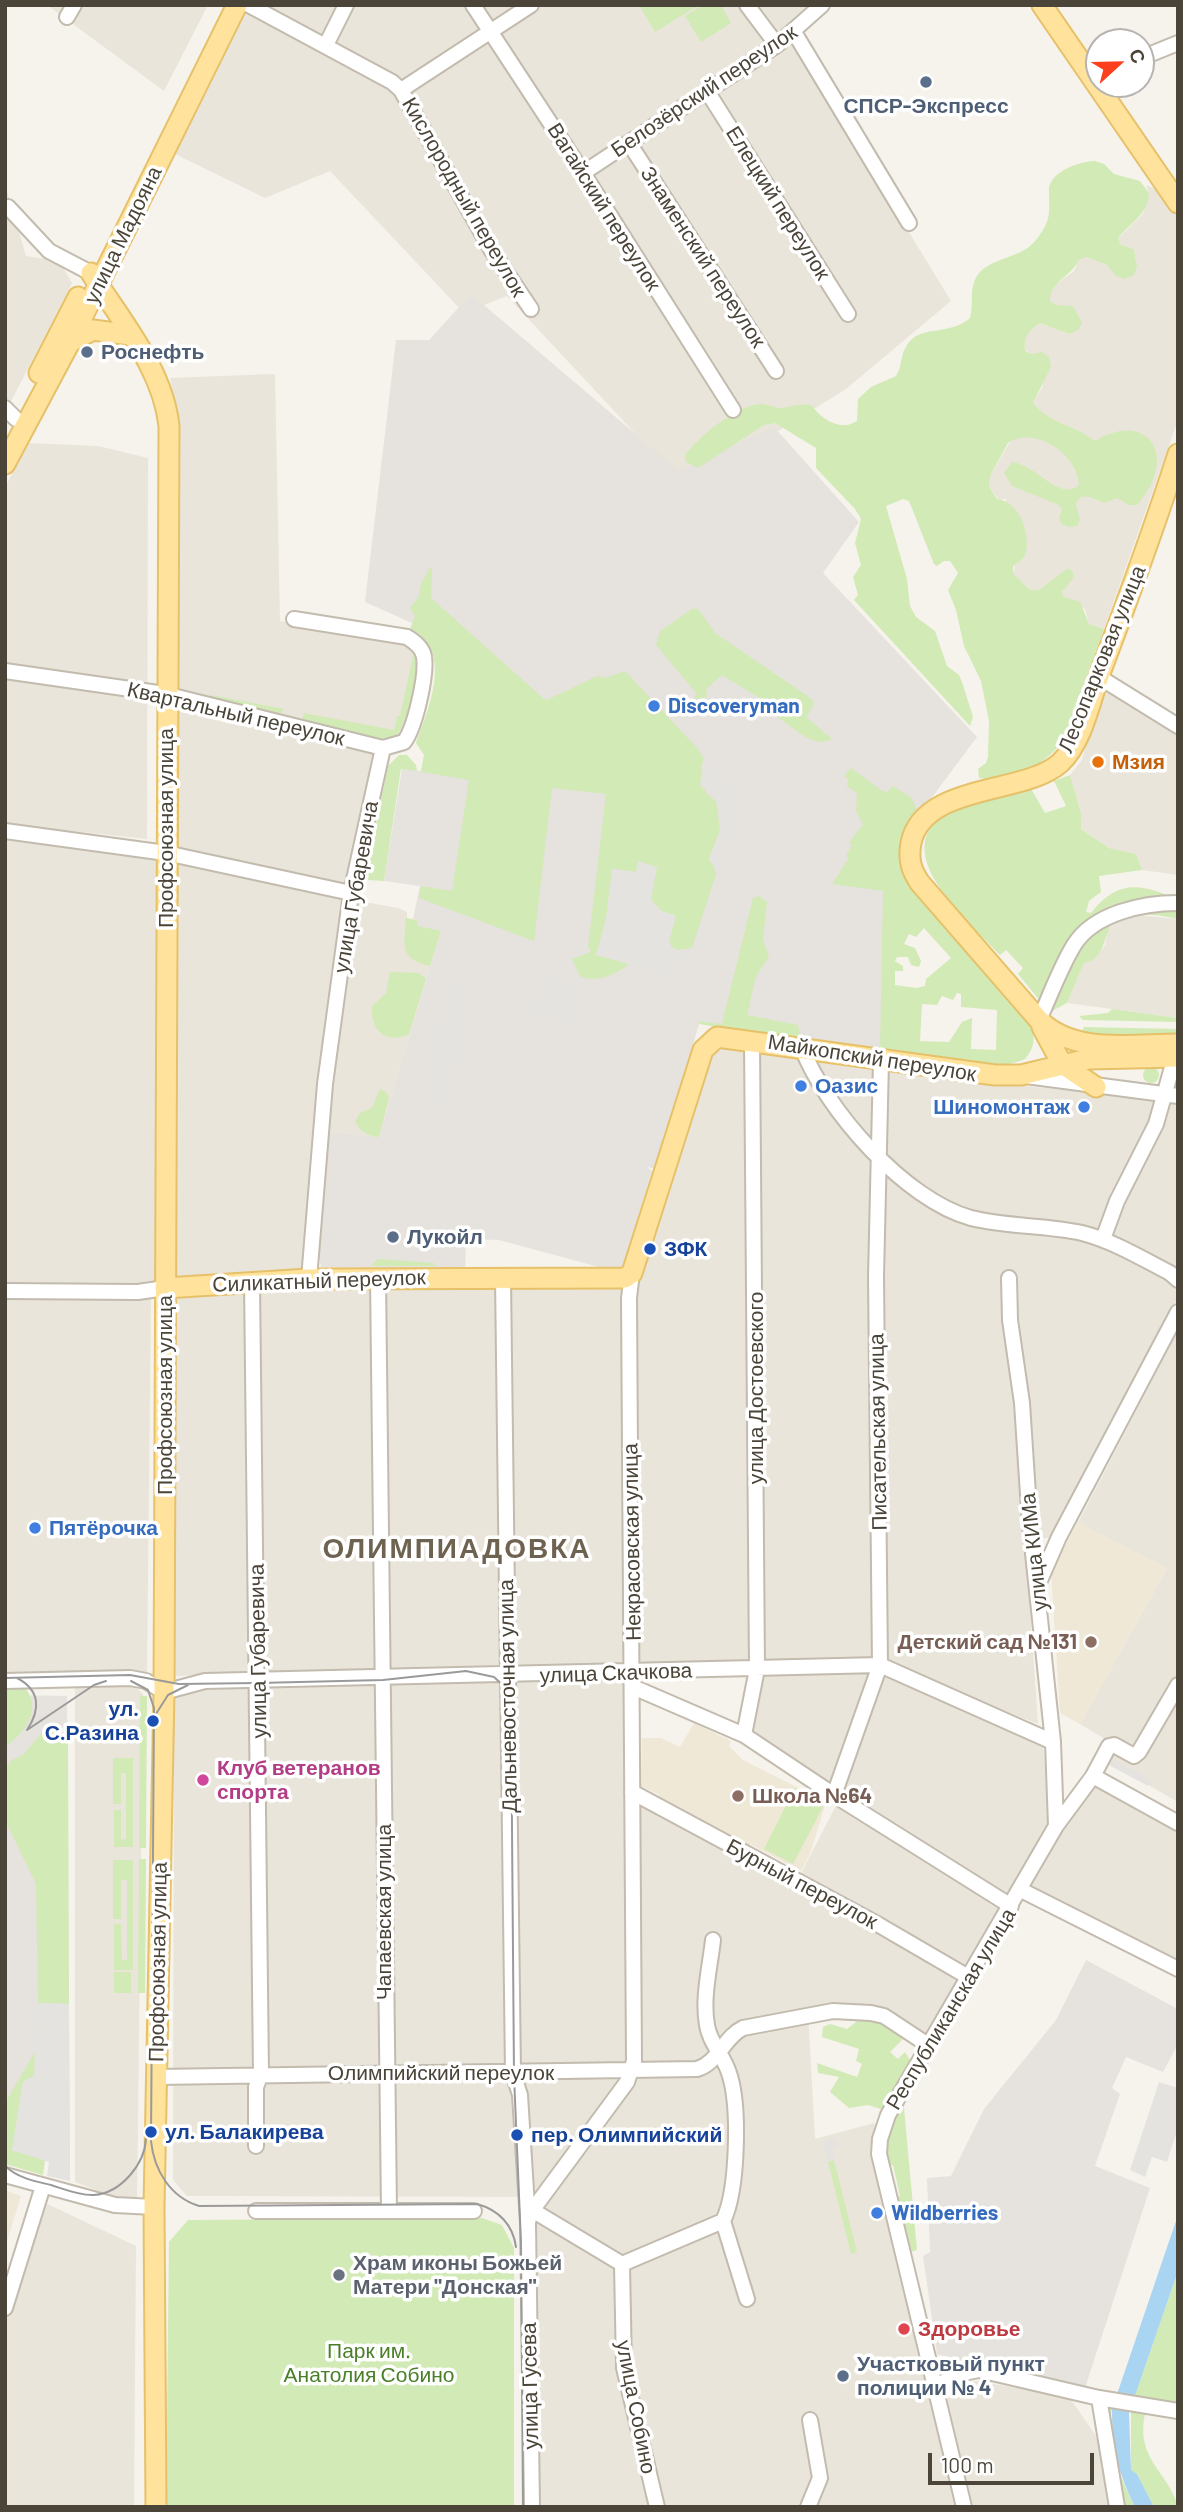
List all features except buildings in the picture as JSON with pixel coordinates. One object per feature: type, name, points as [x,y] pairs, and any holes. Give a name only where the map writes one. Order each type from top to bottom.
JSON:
[{"type":"main road","name":"улица Мадояна","points":[[5,464],[71,342],[95,279],[226,5]]},
{"type":"main road","name":"улица Мадояна","points":[[5,441],[11,414],[95,279],[237,5]]},
{"type":"main road","points":[[1042,5],[1085,65]]},
{"type":"main road","points":[[1108,98],[1178,203]]},
{"type":"main road","name":"Профсоюзная улица","points":[[95,279],[162,390],[169,426],[164,1692],[154,2207],[156,2507]]},
{"type":"main road","points":[[71,342],[93,330],[130,335]]},
{"type":"main road","name":"Лесопарковая улица","points":[[1039,1020],[920,883],[910,860],[911,844],[918,827],[940,808],[981,790],[1040,774],[1059,764],[1072,747],[1178,454]]},
{"type":"main road","points":[[1039,1020],[1076,1056],[1096,1087]]},
{"type":"main road","points":[[1021,1075],[1036,1064],[1040,1056],[1042,1046],[1039,1020]]},
{"type":"main road","name":"Майкопский переулок","points":[[1039,1020],[1063,1039],[1076,1056]]},
{"type":"main road","name":"Майкопский переулок","points":[[724,1036],[980,1074],[1021,1075],[1076,1056],[1177,1053]]},
{"type":"main road","name":"Некрасовская улица","points":[[632,1273],[703,1050],[712,1040],[724,1036]]},
{"type":"main road","name":"Силикатный переулок","points":[[165,1288],[309,1279],[619,1279],[632,1273]]},
{"type":"street","name":"Кислородный переулок","points":[[249,5],[401,90],[502,268],[531,309]]},
{"type":"street","points":[[326,46],[346,5]]},
{"type":"street","name":"Вагайский переулок","points":[[473,5],[733,410]]},
{"type":"street","points":[[401,90],[531,5]]},
{"type":"street","points":[[747,5],[777,45]]},
{"type":"street","name":"Белозёрский переулок","points":[[583,173],[777,45],[822,5]]},
{"type":"street","points":[[794,32],[909,223]]},
{"type":"street","points":[[1155,52],[1178,43]]},
{"type":"street","name":"Елецкий переулок","points":[[707,91],[848,314]]},
{"type":"street","name":"Знаменский переулок","points":[[629,143],[776,371]]},
{"type":"street","points":[[8,207],[49,251],[95,279]]},
{"type":"street","points":[[294,619],[407,637],[420,647],[425,666],[413,727],[399,746],[383,748]]},
{"type":"street","name":"Квартальный переулок","points":[[5,671],[166,694],[383,748]]},
{"type":"street","points":[[1099,677],[1178,726]]},
{"type":"street","name":"улица Губаревича","points":[[309,1279],[325,1084],[351,893],[383,748]]},
{"type":"street","points":[[5,831],[166,853],[351,893]]},
{"type":"street","points":[[1039,1020],[1075,944],[1087,932],[1119,912],[1178,903]]},
{"type":"street","name":"улица Достоевского","points":[[744,1735],[757,1669],[752,1040]]},
{"type":"street","points":[[802,1048],[828,1095],[878,1156],[912,1189],[971,1218],[1063,1230],[1103,1239],[1170,1273],[1178,1280]]},
{"type":"street","points":[[1103,1239],[1116,1200],[1172,1095],[1177,1053]]},
{"type":"street","name":"Писательская улица","points":[[834,1795],[880,1665],[878,1156],[881,1061]]},
{"type":"street","name":"Майкопский переулок","points":[[1021,1075],[1172,1095]]},
{"type":"street","name":"Некрасовская улица","points":[[632,1273],[629,1298],[633,1679],[632,2071]]},
{"type":"street","name":"Чапаевская улица","points":[[379,1278],[385,2074],[389,2211]]},
{"type":"street","name":"Дальневосточная улица","points":[[503,1278],[513,2073]]},
{"type":"street","name":"улица КИМа","points":[[1009,1278],[1010,1321],[1021,1403],[1053,1742],[1056,1826]]},
{"type":"street","name":"улица Губаревича","points":[[252,1282],[261,2074],[256,2087],[256,2146]]},
{"type":"street","name":"Силикатный переулок","points":[[5,1291],[138,1292],[165,1288]]},
{"type":"street","points":[[1037,1586],[1059,1537],[1178,1312]]},
{"type":"street","name":"улица Скачкова","points":[[164,1692],[205,1681],[258,1679],[508,1676],[633,1679],[757,1669],[880,1665],[1053,1742]]},
{"type":"street","points":[[5,1681],[130,1678],[146,1681],[164,1692]]},
{"type":"street","points":[[633,1679],[744,1735],[1011,1906]]},
{"type":"street","name":"Республиканская улица","points":[[964,2507],[879,2154],[880,2139],[888,2115],[1056,1826],[1093,1776],[1111,1745],[1133,1756],[1139,1752],[1178,1685]]},
{"type":"street","points":[[1093,1776],[1178,1823]]},
{"type":"street","name":"Бурный переулок","points":[[632,1792],[879,1925],[970,1978]]},
{"type":"street","points":[[1021,1890],[1178,1969]]},
{"type":"street","points":[[713,1940],[706,2021],[731,2078],[735,2174],[731,2201],[723,2221],[747,2299]]},
{"type":"street","name":"Олимпийский переулок","points":[[156,2077],[697,2069],[709,2064],[743,2028],[843,2011],[880,2015],[928,2045]]},
{"type":"street","points":[[632,2071],[528,2214],[622,2264],[723,2221]]},
{"type":"street","name":"улица Гусева","points":[[513,2073],[520,2095],[528,2214],[532,2507]]},
{"type":"street","points":[[5,2175],[115,2205],[154,2207]]},
{"type":"street","points":[[5,2308],[43,2186]]},
{"type":"street","points":[[256,2211],[474,2211]]},
{"type":"street","name":"улица Собино","points":[[622,2264],[624,2368],[657,2507]]},
{"type":"street","points":[[934,2388],[949,2377],[979,2370],[1099,2398],[1178,2411]]},
{"type":"street","points":[[1099,2398],[1117,2507]]},
{"type":"street","points":[[808,2507],[820,2478],[810,2420]]},
{"type":"shaded area","points":[[47,5],[208,5],[164,91]]},
{"type":"shaded area","points":[[249,5],[810,5],[786,31],[951,301],[846,389],[686,488],[507,296],[464,313],[330,171],[265,198],[173,153]]},
{"type":"shaded area","points":[[5,184],[26,256],[59,261],[72,283],[5,413]]},
{"type":"shaded area","points":[[1146,185],[1159,190],[1178,216],[1178,420],[1104,629],[1089,624],[1085,609],[1064,598],[1062,592],[1073,572],[1068,569],[1039,590],[1030,590],[1013,573],[1016,562],[1006,499],[998,499],[989,486],[991,474],[1043,386],[1032,354],[1025,350],[1024,342],[1029,330],[1040,323],[1069,334],[1056,305],[1050,301],[1049,294],[1055,285],[1074,271],[1079,260],[1086,257],[1107,265],[1137,266],[1134,249],[1121,245],[1118,238],[1143,214],[1149,193]]},
{"type":"shaded area","points":[[471,294],[679,471],[774,427],[859,522],[823,573],[977,737],[930,800],[912,816],[901,836],[880,1051],[700,1021],[665,1138],[657,1136],[647,1167],[652,1171],[621,1273],[499,1240],[466,1239],[465,1269],[321,1267],[317,1248],[324,1131],[379,1137],[441,931],[418,926],[417,920],[413,919],[420,886],[384,881],[402,769],[421,771],[438,682],[437,652],[412,623],[365,602],[396,340],[429,340]]},
{"type":"shaded area","points":[[275,374],[280,621],[407,643],[421,659],[409,728],[398,740],[389,743],[172,691],[178,418],[170,378]]},
{"type":"shaded area","points":[[29,443],[98,446],[148,458],[147,839],[5,824],[5,487]]},
{"type":"shaded area","points":[[1104,683],[1178,728],[1178,875],[1142,870],[1136,854],[1109,848],[1081,829],[1081,813],[1070,775],[1082,760]]},
{"type":"shaded area","points":[[171,701],[377,753],[349,886],[170,850]]},
{"type":"shaded area","points":[[699,750],[738,791],[744,801],[716,874],[716,868],[709,860],[720,830],[719,814],[716,801],[700,785],[704,759]]},
{"type":"shaded area","points":[[5,836],[159,857],[157,1285],[5,1287]]},
{"type":"shaded area","points":[[170,859],[348,896],[316,1126],[301,1272],[171,1277]]},
{"type":"shaded area","points":[[638,861],[657,867],[651,892],[652,904],[657,909],[676,916],[669,942],[674,950],[687,950],[674,975],[596,955],[606,920],[612,869],[636,872]]},
{"type":"shaded area","points":[[353,900],[398,908],[407,912],[407,918],[441,931],[379,1137],[324,1131]]},
{"type":"shaded area","points":[[1136,915],[1178,919],[1178,1018],[1067,1003],[1084,963],[1095,958],[1105,945],[1108,928],[1119,919]]},
{"type":"shaded area","points":[[545,976],[582,990],[571,1026],[531,1014]]},
{"type":"shaded area","points":[[446,984],[468,987],[450,1106],[427,1102]]},
{"type":"shaded area","points":[[716,1044],[968,1080],[1178,1102],[1178,1297],[1054,1538],[1025,1538],[1038,1724],[884,1662],[636,1669],[635,1289],[707,1053]]},
{"type":"shaded area","points":[[656,1136],[665,1138],[655,1169],[647,1167]]},
{"type":"shaded area","points":[[507,1282],[623,1284],[628,1667],[511,1670]]},
{"type":"shaded area","points":[[500,1283],[503,1668],[173,1676],[173,1291]]},
{"type":"shaded area","points":[[5,1297],[151,1298],[147,1672],[5,1673]]},
{"type":"shaded area","points":[[1178,1330],[1178,1802],[1110,1763],[1117,1746],[1080,1724],[1167,1568],[1078,1523]]},
{"type":"shaded area","name":"Детский сад №131","points":[[1078,1522],[1167,1568],[1080,1724],[1060,1713],[1051,1572]]},
{"type":"shaded area","points":[[876,1669],[1043,1743],[1050,1826],[923,2037],[878,2010],[808,2011],[815,2139],[874,2123],[933,2394],[947,2386],[976,2381],[1069,2397],[1096,2436],[1113,2507],[537,2507],[532,2197],[187,2196],[173,2180],[174,1696],[193,1687],[628,1679],[628,1796],[795,1885],[841,1796],[749,1734],[760,1673]]},
{"type":"shaded area","points":[[133,1685],[143,1694],[137,2206],[75,2182],[75,1687]]},
{"type":"shaded area","points":[[5,1695],[67,1696],[70,2168],[5,2148]]},
{"type":"shaded area","name":"Школа №64","points":[[694,1723],[731,1741],[729,1746],[743,1760],[826,1802],[810,1854],[801,1871],[750,1844],[748,1847],[658,1799],[660,1795],[641,1786],[642,1738],[661,1738],[680,1747]]},
{"type":"shaded area","points":[[1111,1758],[1151,1780],[1148,1786],[1107,1764]]},
{"type":"shaded area","points":[[1094,1782],[1178,1828],[1178,1959],[1029,1887],[1066,1820]]},
{"type":"shaded area","points":[[1086,1960],[1178,2009],[1178,2044],[1163,2072],[1126,2057],[1112,2088],[1120,2094],[1095,2166],[1150,2188],[1085,2388],[978,2360],[966,2362],[937,2354],[923,2256],[930,2252],[927,2178],[951,2176],[984,2109],[1056,2020]]},
{"type":"shaded area","points":[[38,2003],[69,2004],[70,2181],[47,2176],[49,2162],[12,2150],[23,2081],[34,2076],[39,2034]]},
{"type":"shaded area","points":[[1159,2082],[1178,2088],[1178,2128],[1167,2162],[1152,2157],[1145,2177],[1130,2170]]},
{"type":"shaded area","points":[[835,2138],[838,2147],[832,2149],[835,2159],[828,2161],[823,2141]]},
{"type":"shaded area","points":[[5,2190],[21,2196],[5,2248]]},
{"type":"shaded area","points":[[41,2201],[136,2246],[134,2507],[5,2507],[5,2324]]},
{"type":"green space","points":[[639,5],[699,5],[655,32]]},
{"type":"green space","points":[[703,5],[721,5],[731,23],[701,42],[685,16]]},
{"type":"green space","points":[[1095,161],[1104,164],[1114,174],[1140,181],[1149,193],[1142,213],[1118,238],[1121,245],[1134,249],[1137,266],[1134,275],[1125,279],[1116,276],[1107,265],[1086,257],[1079,260],[1053,289],[1050,301],[1056,305],[1073,306],[1082,323],[1078,330],[1069,334],[1040,323],[1028,334],[1025,351],[1032,354],[1042,352],[1049,357],[1051,367],[1033,403],[1047,416],[1095,441],[1114,432],[1131,431],[1144,435],[1152,443],[1157,456],[1156,471],[1150,488],[1137,505],[1129,505],[1117,498],[1105,503],[1084,497],[1078,500],[1076,505],[1080,520],[1077,526],[1068,527],[1061,524],[1059,517],[1062,510],[1059,505],[1012,486],[1004,473],[1012,462],[1030,469],[1055,486],[1071,489],[1079,485],[1071,463],[1053,446],[1042,440],[1019,438],[1008,443],[991,474],[989,486],[997,499],[1012,506],[1025,529],[1025,555],[1013,567],[1013,573],[1030,590],[1039,590],[1068,568],[1073,572],[1073,578],[1062,592],[1064,597],[1080,602],[1089,624],[1104,629],[1064,739],[1057,748],[1038,764],[1016,775],[979,778],[978,769],[986,763],[988,757],[989,721],[981,681],[964,646],[956,610],[948,590],[958,573],[950,561],[944,561],[937,566],[934,564],[909,501],[903,499],[886,506],[907,579],[910,606],[916,617],[935,631],[947,666],[959,675],[973,717],[970,726],[854,600],[858,595],[853,577],[861,565],[855,543],[861,519],[855,509],[816,468],[816,448],[775,423],[764,425],[698,468],[686,462],[685,455],[719,423],[752,405],[764,404],[778,408],[811,405],[820,415],[832,422],[844,425],[857,421],[858,399],[871,387],[896,376],[910,341],[922,333],[954,327],[970,318],[973,286],[977,276],[990,264],[1025,250],[1039,236],[1048,219],[1050,184],[1054,178],[1074,165]]},
{"type":"green space","points":[[430,568],[431,598],[543,698],[547,700],[597,676],[605,678],[625,671],[699,750],[704,759],[701,767],[706,793],[716,801],[720,830],[710,856],[716,874],[692,948],[677,950],[670,946],[668,934],[674,925],[651,899],[657,867],[636,872],[613,869],[606,920],[596,955],[629,964],[606,977],[592,979],[580,976],[572,959],[591,952],[588,947],[606,794],[552,788],[534,941],[419,898],[421,886],[452,891],[469,780],[421,772],[424,755],[416,743],[431,698],[435,665],[432,651],[424,638],[410,629],[415,616],[410,608],[419,596],[421,583]]},
{"type":"green space","points":[[692,609],[698,609],[715,633],[812,699],[814,705],[806,717],[832,739],[817,741],[803,735],[777,717],[777,709],[722,675],[706,689],[707,697],[694,697],[697,694],[656,645],[660,631]]},
{"type":"green space","points":[[414,652],[418,669],[416,681],[409,708],[396,737],[374,739],[302,720],[304,713],[394,730],[397,716],[400,716]]},
{"type":"green space","points":[[211,695],[284,709],[279,715],[211,699]]},
{"type":"green space","points":[[399,755],[407,755],[416,765],[417,771],[401,769],[384,881],[367,880],[365,876],[388,766]]},
{"type":"green space","points":[[851,768],[882,791],[887,792],[893,786],[912,798],[917,811],[901,844],[908,877],[931,911],[1021,1007],[1034,1035],[1025,1059],[993,1066],[974,1065],[880,1051],[883,891],[832,884],[849,858],[846,856],[852,845],[849,843],[863,824],[856,812],[857,793],[847,786],[848,779],[844,776]],"holes":[[[924,928],[951,958],[926,979],[925,986],[916,988],[895,985],[895,971],[903,971],[903,966],[895,961],[897,957],[908,957],[911,965],[919,967],[921,961],[915,948],[904,944],[909,934],[916,937]],[[957,993],[961,994],[961,1007],[997,1010],[996,1050],[971,1049],[972,1018],[962,1022],[949,1042],[920,1041],[922,1004],[937,1005],[942,996],[953,1000]]]},
{"type":"green space","points":[[1070,775],[1081,813],[1081,829],[1109,848],[1136,854],[1142,870],[1099,876],[1101,892],[1089,901],[1086,912],[1091,913],[1110,894],[1131,887],[1153,890],[1178,900],[1178,919],[1136,915],[1113,922],[1101,951],[1091,961],[1084,963],[1067,1003],[1052,1011],[1046,1008],[1018,974],[1023,968],[1006,950],[1000,955],[950,901],[935,880],[926,859],[926,839],[937,821],[962,805],[987,797],[1030,787],[1045,813],[1066,806],[1054,781]]},
{"type":"green space","points":[[759,896],[767,902],[763,939],[769,957],[756,976],[747,1015],[798,1025],[801,1038],[839,1047],[699,1024],[700,1021],[722,1024],[753,898]]},
{"type":"green space","points":[[406,918],[417,920],[418,926],[441,931],[430,966],[408,955],[405,944]]},
{"type":"green space","points":[[390,972],[419,973],[426,979],[409,1034],[393,1038],[381,1033],[372,1015],[372,1006],[386,993]]},
{"type":"green space","points":[[1112,1009],[1178,1018],[1178,1022],[1083,1020],[1079,1016],[1108,1013]]},
{"type":"green space","points":[[1084,1027],[1178,1029],[1178,1037],[1092,1036],[1081,1034]]},
{"type":"green space","points":[[1151,1067],[1157,1069],[1157,1081],[1151,1083],[1145,1081],[1143,1075],[1145,1069]]},
{"type":"green space","points":[[380,1089],[387,1093],[389,1098],[379,1137],[365,1133],[355,1122],[360,1113],[372,1108]]},
{"type":"green space","points":[[378,1259],[434,1263],[435,1266],[371,1266]]},
{"type":"green space","points":[[5,1687],[26,1689],[32,1706],[24,1729],[5,1747]]},
{"type":"green space","points":[[140,1696],[147,1696],[146,1848],[139,1848]]},
{"type":"green space","points":[[50,1723],[63,1735],[68,1733],[69,2004],[38,2003],[36,1884],[6,1822],[5,1769],[12,1760],[23,1755]]},
{"type":"green space","points":[[113,1758],[133,1758],[133,1847],[114,1847],[114,1810],[121,1810],[121,1840],[126,1839],[126,1773],[121,1773],[121,1804],[113,1804]]},
{"type":"green space","points":[[795,1788],[825,1803],[793,1864],[764,1849]]},
{"type":"green space","points":[[139,1859],[146,1859],[145,1993],[138,1993]]},
{"type":"green space","points":[[113,1860],[133,1860],[133,1970],[114,1970],[114,1924],[121,1924],[122,1960],[127,1960],[127,1880],[121,1880],[121,1919],[113,1919]]},
{"type":"green space","points":[[114,1972],[131,1972],[131,1993],[114,1993]]},
{"type":"green space","points":[[876,2017],[905,2037],[890,2052],[898,2059],[905,2052],[910,2060],[884,2110],[868,2105],[849,2108],[830,2092],[839,2077],[818,2073],[817,2063],[857,2077],[862,2064],[856,2061],[859,2049],[822,2037],[823,2027],[830,2024],[847,2029],[861,2018]]},
{"type":"green space","points":[[35,2052],[34,2076],[12,2150],[45,2160],[43,2175],[5,2164],[5,2103]]},
{"type":"green space","points":[[903,2097],[917,2250],[908,2253],[895,2198],[900,2196],[893,2165],[887,2166],[885,2157],[888,2130]]},
{"type":"green space","points":[[834,2160],[857,2252],[851,2254],[828,2162]]},
{"type":"green space","name":"Парк им. Анатолия Собино","points":[[482,2218],[502,2225],[514,2248],[514,2507],[166,2507],[169,2242],[188,2220]]},
{"type":"green space","points":[[1178,2271],[1178,2409],[1133,2401]]},
{"type":"green space","points":[[1099,2398],[1114,2400],[1110,2428],[1114,2455],[1135,2507],[1117,2507]]},
{"type":"green space","points":[[1131,2407],[1146,2410],[1144,2441],[1178,2507],[1154,2507],[1137,2474],[1131,2471]]},
{"type":"water","points":[[1178,2215],[1178,2271],[1129,2413],[1131,2470],[1137,2474],[1154,2507],[1135,2507],[1117,2460],[1112,2409]]},
{"type":"tram line","points":[[5,1678],[130,1675],[179,1684],[258,1683],[383,1680],[466,1671],[494,1677],[505,1687],[511,1704],[514,2076],[521,2243],[523,2507]]},
{"type":"tram line","points":[[17,1678],[30,1688],[36,1701],[35,1715],[27,1730]]},
{"type":"tram line","points":[[27,1730],[94,1685],[106,1681]]},
{"type":"tram line","points":[[131,1681],[148,1690],[154,1708],[151,2141],[156,2162],[165,2181],[180,2196],[199,2206],[477,2204],[492,2210],[504,2220],[512,2232],[516,2247]]},
{"type":"tram line","points":[[154,1717],[168,1695],[188,1685]]},
{"type":"tram line","points":[[5,2166],[26,2179],[72,2192],[94,2195],[113,2189],[130,2176],[141,2158],[146,2138]]},
{"type":"place","name":"СПСР-Экспресс","points":[[926,82]]},
{"type":"place","name":"Роснефть","points":[[87,352]]},
{"type":"place","name":"Discoveryman","points":[[654,706]]},
{"type":"place","name":"Мзия","points":[[1098,762]]},
{"type":"place","name":"Оазис","points":[[801,1086]]},
{"type":"place","name":"Шиномонтаж","points":[[1084,1107]]},
{"type":"place","name":"Лукойл","points":[[393,1237]]},
{"type":"place","name":"ЗФК","points":[[650,1249]]},
{"type":"place","name":"Пятёрочка","points":[[35,1528]]},
{"type":"place","name":"Детский сад №131","points":[[1091,1642]]},
{"type":"place","name":"ул. С.Разина","points":[[153,1721]]},
{"type":"place","name":"Клуб ветеранов спорта","points":[[203,1780]]},
{"type":"place","name":"Школа №64","points":[[738,1796]]},
{"type":"place","name":"ул. Балакирева","points":[[151,2132]]},
{"type":"place","name":"пер. Олимпийский","points":[[517,2135]]},
{"type":"place","name":"Wildberries","points":[[877,2213]]},
{"type":"place","name":"Храм иконы Божьей Матери \"Донская\"","points":[[339,2275]]},
{"type":"place","name":"Здоровье","points":[[904,2329]]},
{"type":"place","name":"Участковый пункт полиции № 4","points":[[843,2376]]},
{"type":"district","name":"ОЛИМПИАДОВКА","points":[[457,1549]]}]
